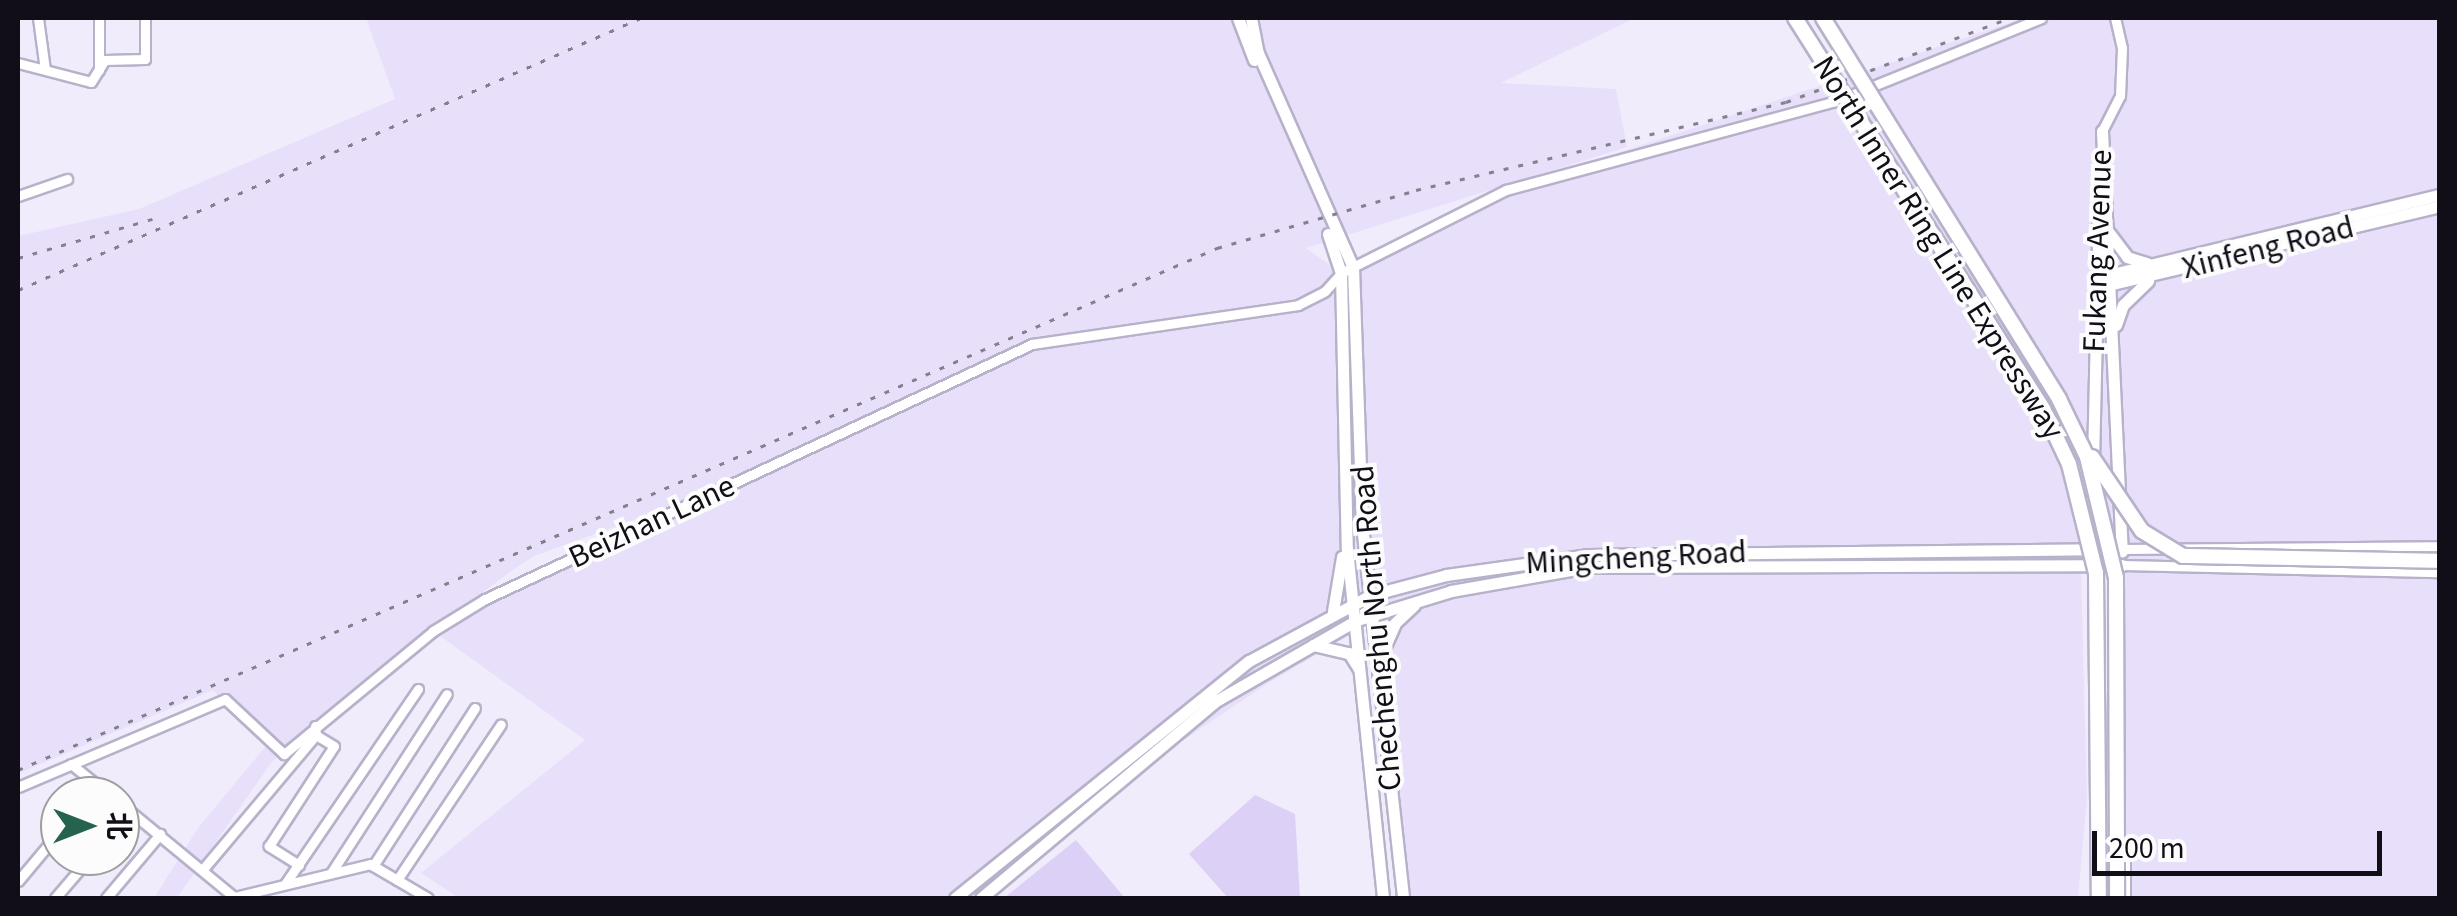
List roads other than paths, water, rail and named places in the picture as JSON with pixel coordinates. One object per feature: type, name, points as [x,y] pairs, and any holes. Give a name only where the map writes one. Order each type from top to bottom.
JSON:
[{"type":"highway","name":"North Inner Ring Line Expressway","points":[[1795,18],[2043,409],[2069,464],[2096,572],[2096,898]]},
{"type":"highway","name":"North Inner Ring Line Expressway","points":[[1823,18],[2072,426],[2107,526],[2116,578],[2121,898]]},
{"type":"highway","points":[[2072,426],[2142,530],[2183,556],[2440,561]]},
{"type":"main road","name":"Chechenghu North Road","points":[[1238,18],[1347,270],[1347,549],[1384,898]]},
{"type":"main road","name":"Chechenghu North Road","points":[[1252,18],[1258,53],[1347,270],[1367,564],[1403,898]]},
{"type":"main road","name":"Fukang Avenue","points":[[2096,898],[2091,548],[2095,281],[2102,132]]},
{"type":"main road","name":"Fukang Avenue","points":[[2102,132],[2122,548],[2121,898]]},
{"type":"main road","name":"Xinfeng Road","points":[[2095,281],[2158,269],[2440,194]]},
{"type":"main road","name":"Xinfeng Road","points":[[2158,269],[2440,206]]},
{"type":"main road","points":[[2107,230],[2126,256],[2158,269],[2136,289],[2112,334]]},
{"type":"main road","points":[[1330,614],[1342,584],[1343,423],[1349,414]]},
{"type":"main road","name":"Mingcheng Road","points":[[955,898],[1160,728],[1249,661],[1354,600],[1372,594],[1588,555],[2122,548]]},
{"type":"main road","points":[[1367,564],[1391,586],[1408,585]]},
{"type":"main road","name":"Mingcheng Road","points":[[980,898],[1216,700],[1357,620],[1418,600],[1527,574],[1589,568],[2122,565]]},
{"type":"main road","points":[[1380,669],[1394,622],[1418,600]]},
{"type":"main road","points":[[2092,644],[2104,630],[2118,634],[2122,645]]},
{"type":"main road","points":[[1309,645],[1350,652],[1362,674]]},
{"type":"street","points":[[38,18],[46,70]]},
{"type":"street","points":[[99,18],[99,70]]},
{"type":"street","points":[[18,62],[91,82],[105,60],[145,59],[144,18]]},
{"type":"street","name":"Beizhan Lane","points":[[18,786],[225,699],[284,754],[433,631],[485,598],[1032,344],[1271,312],[1325,292],[1347,270],[1506,190],[1836,101],[2041,18]]},
{"type":"street","points":[[2102,132],[2120,96],[2115,18]]},
{"type":"street","points":[[18,196],[67,179]]},
{"type":"street","points":[[2122,548],[2440,546]]},
{"type":"street","points":[[2122,565],[2440,572]]},
{"type":"street","points":[[286,884],[418,689]]},
{"type":"street","points":[[331,873],[448,694]]},
{"type":"street","points":[[373,866],[475,708]]},
{"type":"street","points":[[397,880],[501,724]]},
{"type":"street","points":[[204,869],[315,731],[334,746],[269,846],[299,865]]},
{"type":"street","points":[[71,764],[86,776]]},
{"type":"street","points":[[140,818],[234,897],[373,866],[428,898]]},
{"type":"street","points":[[106,898],[160,834]]},
{"type":"street","points":[[18,881],[40,855]]},
{"type":"street","points":[[55,898],[73,876]]},
{"type":"railway","points":[[18,290],[641,18]]},
{"type":"railway","points":[[18,770],[1217,248],[1416,190],[1786,102],[2010,18]]},
{"type":"railway","points":[[18,258],[152,219]]}]
